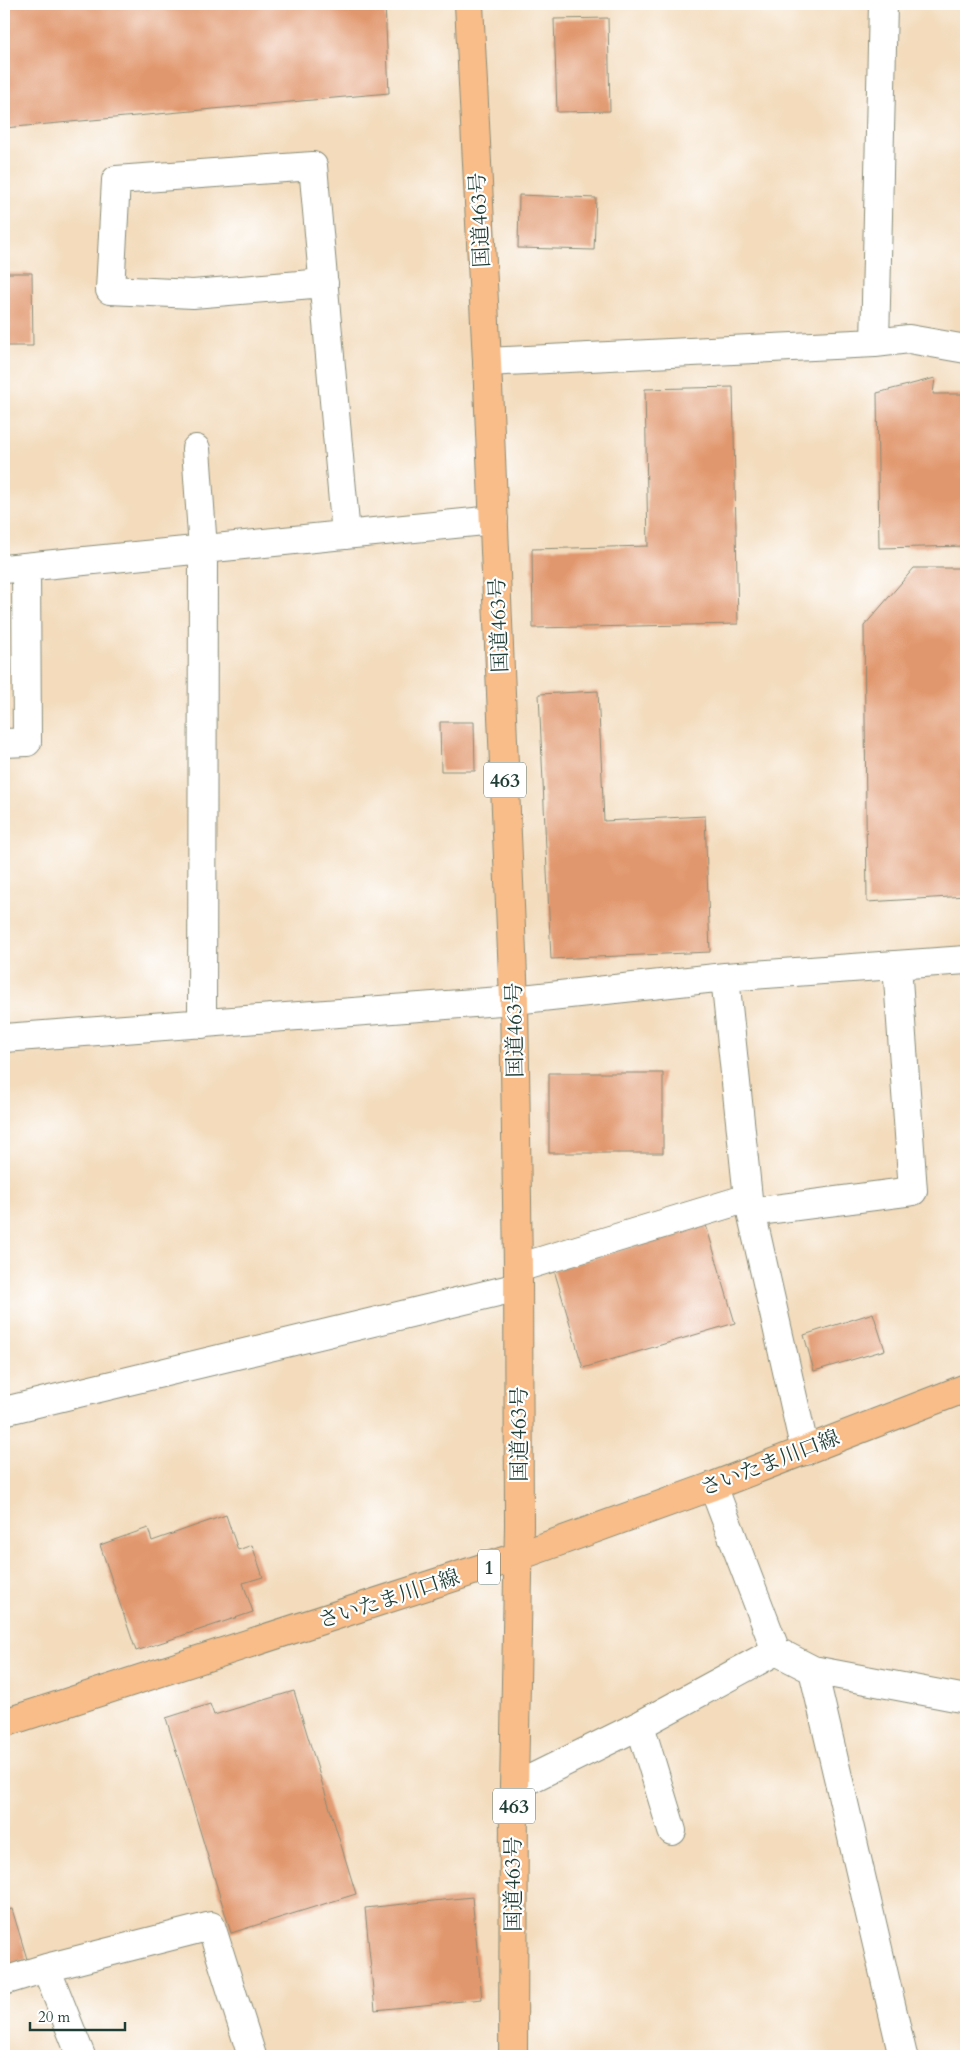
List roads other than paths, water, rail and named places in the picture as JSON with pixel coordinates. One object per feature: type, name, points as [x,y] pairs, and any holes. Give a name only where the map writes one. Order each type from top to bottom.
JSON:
[{"type":"main road","name":"国道463号","points":[[469,4],[487,362],[514,1000],[518,1277],[519,1556],[514,1787],[513,2056]]},
{"type":"main road","name":"さいたま川口線","points":[[4,1723],[519,1556],[713,1486],[966,1388]]},
{"type":"street","points":[[875,343],[883,4]]},
{"type":"street","points":[[324,283],[193,294],[110,290],[116,180],[313,166],[324,283],[346,535]]},
{"type":"street","points":[[487,362],[875,343],[909,339],[966,349]]},
{"type":"street","points":[[196,450],[203,549],[202,1024]]},
{"type":"street","points":[[4,743],[27,742],[15,568],[494,520]]},
{"type":"street","points":[[4,1038],[514,1000],[725,977],[966,960]]},
{"type":"street","points":[[4,1412],[518,1277],[750,1205],[913,1191],[897,965]]},
{"type":"street","points":[[725,977],[750,1205],[805,1451]]},
{"type":"street","points":[[713,1486],[776,1651],[813,1670],[966,1699]]},
{"type":"street","points":[[514,1787],[640,1725],[776,1651]]},
{"type":"street","points":[[813,1670],[903,2056]]},
{"type":"street","points":[[640,1725],[672,1831]]},
{"type":"street","points":[[4,1981],[46,1968],[210,1926],[252,2056]]},
{"type":"street","points":[[46,1968],[81,2056]]}]
